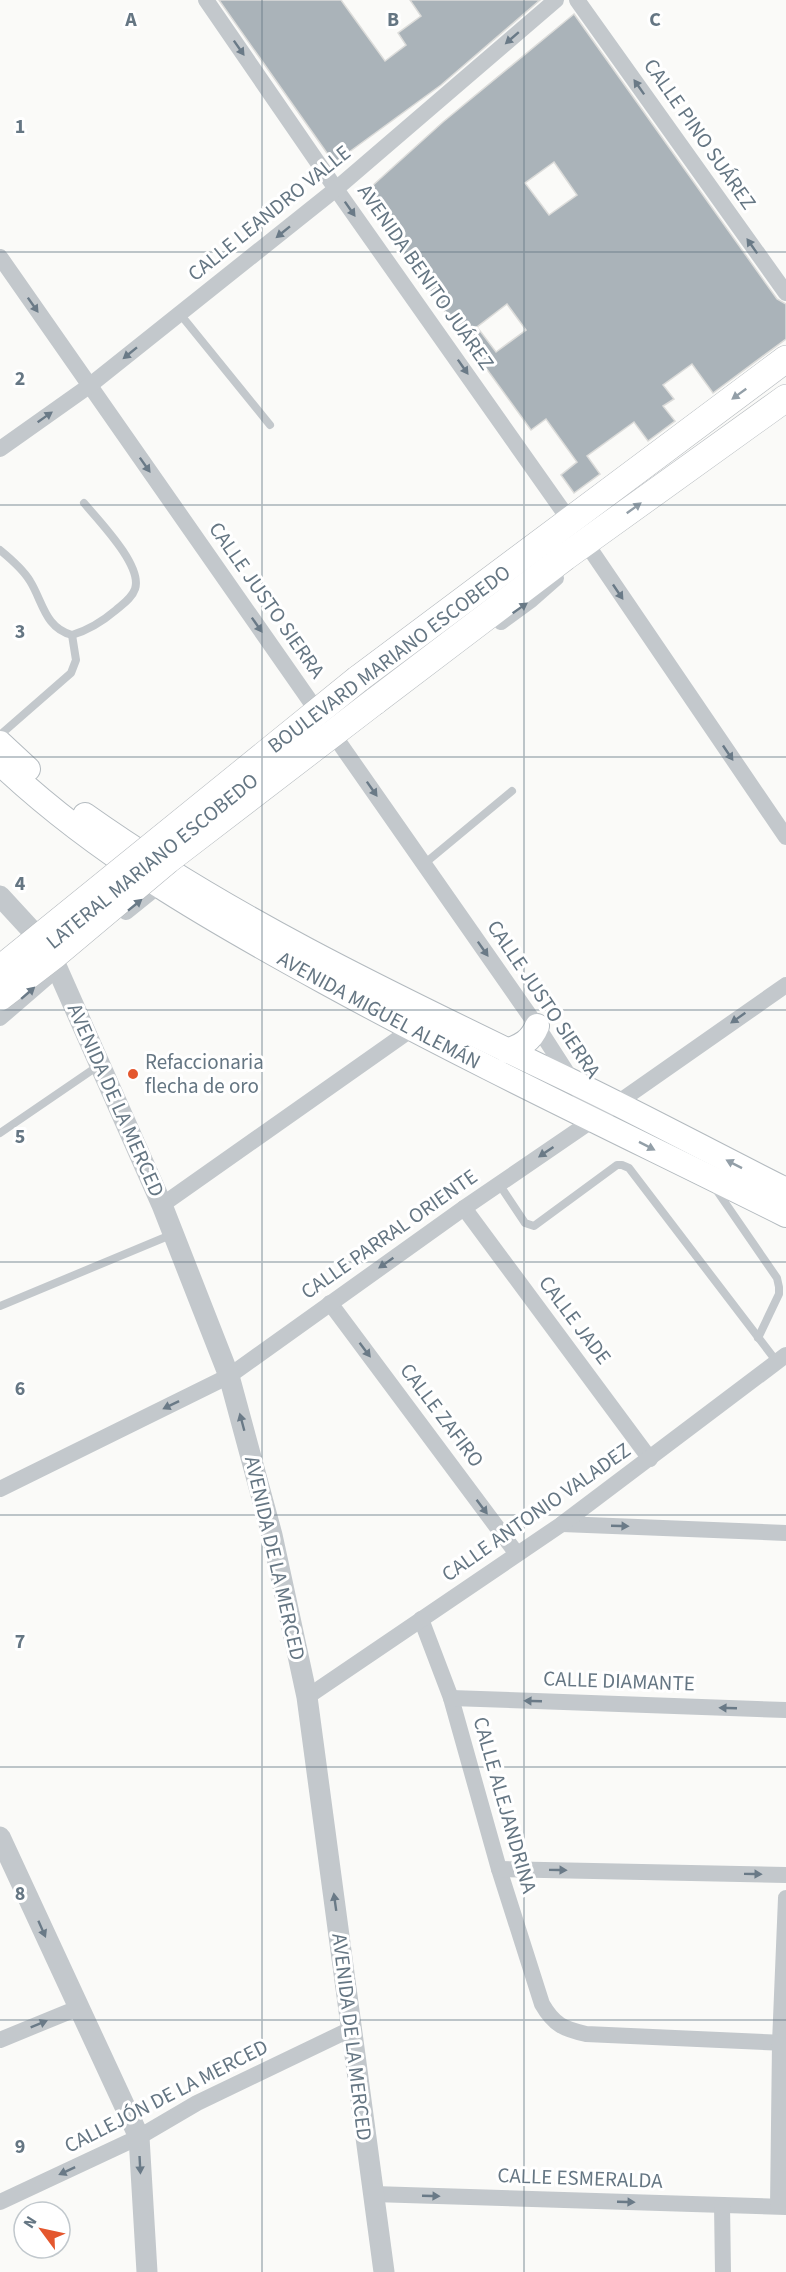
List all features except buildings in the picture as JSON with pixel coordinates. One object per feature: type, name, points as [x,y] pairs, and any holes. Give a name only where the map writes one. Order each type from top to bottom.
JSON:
[{"type":"main road","name":"BOULEVARD MARIANO ESCOBEDO","points":[[0,969],[348,681],[560,529],[786,359]]},
{"type":"main road","name":"BOULEVARD MARIANO ESCOBEDO","points":[[0,997],[56,954],[168,860],[369,711],[586,543],[786,398]]},
{"type":"main road","name":"AVENIDA MIGUEL ALEMÁN","points":[[0,743],[127,856]]},
{"type":"main road","name":"AVENIDA MIGUEL ALEMÁN","points":[[0,763],[57,814],[166,879],[255,922],[590,1101],[706,1176],[786,1215]]},
{"type":"main road","name":"AVENIDA MIGUEL ALEMÁN","points":[[166,879],[229,930],[413,1023],[786,1190]]},
{"type":"main road","points":[[505,1057],[532,1037],[537,1026]]},
{"type":"street","name":"AVENIDA BENITO JUÁREZ","points":[[206,0],[336,189],[560,529]]},
{"type":"street","name":"CALLE LEANDRO VALLE","points":[[0,448],[89,386],[336,189],[556,0]]},
{"type":"street","name":"CALLE PINO SUÁREZ","points":[[577,0],[786,293]]},
{"type":"street","name":"CALLE JUSTO SIERRA","points":[[0,257],[590,1101]]},
{"type":"street","points":[[586,543],[786,837]]},
{"type":"street","name":"LATERAL MARIANO ESCOBEDO","points":[[0,959],[314,705],[348,681]]},
{"type":"street","points":[[348,681],[337,693],[342,707],[369,711]]},
{"type":"street","name":"LATERAL MARIANO ESCOBEDO","points":[[0,1018],[57,968],[338,741],[369,711]]},
{"type":"street","name":"AVENIDA DE LA MERCED","points":[[0,896],[34,933],[57,968],[162,1205],[230,1376],[272,1535],[307,1697],[384,2272]]},
{"type":"street","name":"CALLE PARRAL ORIENTE","points":[[0,1489],[230,1376],[499,1184],[590,1101],[786,985]]},
{"type":"street","points":[[162,1205],[413,1023]]},
{"type":"street","name":"CALLE JADE","points":[[464,1208],[650,1459]]},
{"type":"street","name":"CALLE ZAFIRO","points":[[330,1303],[517,1554]]},
{"type":"street","name":"CALLE ANTONIO VALADEZ","points":[[307,1697],[562,1524],[782,1359]]},
{"type":"street","points":[[562,1524],[786,1533]]},
{"type":"street","name":"CALLE ALEJANDRINA","points":[[421,1619],[451,1698],[499,1869],[542,2004],[550,2018],[569,2031],[586,2034],[783,2043]]},
{"type":"street","name":"CALLE DIAMANTE","points":[[451,1698],[786,1710]]},
{"type":"street","points":[[0,1837],[139,2137],[147,2272]]},
{"type":"street","points":[[499,1869],[786,1875]]},
{"type":"street","points":[[782,2206],[786,1898]]},
{"type":"street","points":[[0,2040],[78,2008]]},
{"type":"street","name":"CALLEJÓN DE LA MERCED","points":[[0,2202],[139,2137],[196,2103],[351,2029]]},
{"type":"street","name":"CALLE ESMERALDA","points":[[373,2194],[782,2206]]},
{"type":"street","points":[[722,2205],[723,2272]]},
{"type":"lane","points":[[180,314],[270,425]]},
{"type":"lane","points":[[0,550],[30,581],[45,614],[55,627],[72,635],[91,628],[121,605],[135,590],[136,581],[123,551],[84,503]]},
{"type":"lane","points":[[0,735],[71,673],[76,660],[72,635]]},
{"type":"lane","points":[[0,752],[59,804],[127,856]]},
{"type":"lane","points":[[424,864],[512,791]]},
{"type":"lane","points":[[0,1132],[101,1064]]},
{"type":"lane","points":[[499,1184],[525,1223],[534,1226],[617,1165],[628,1168],[758,1338],[782,1359]]},
{"type":"lane","points":[[706,1176],[777,1278],[778,1294],[758,1338]]},
{"type":"lane","points":[[0,1306],[172,1234]]},
{"type":"place","name":"Refaccionaria flecha de oro","points":[[133,1074]]}]
